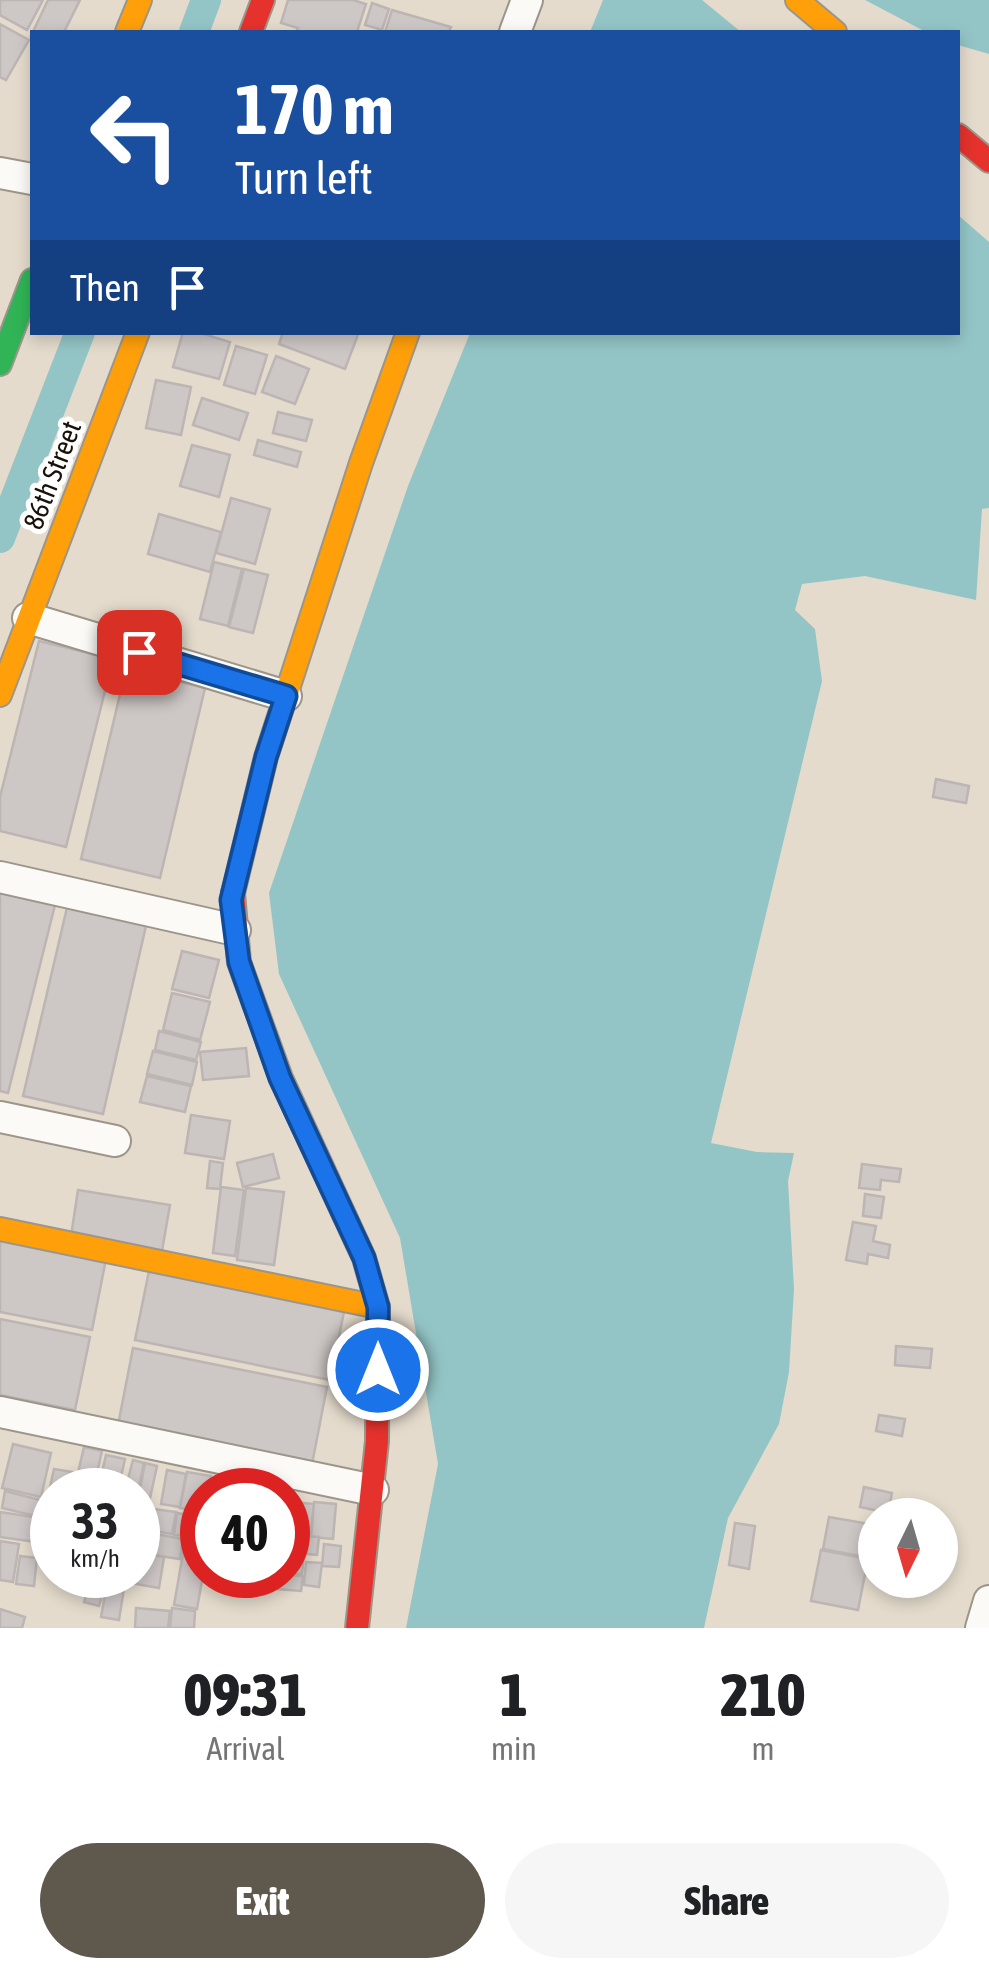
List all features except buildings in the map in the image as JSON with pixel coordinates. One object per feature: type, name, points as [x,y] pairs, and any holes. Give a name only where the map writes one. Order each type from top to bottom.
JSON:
[{"type":"street","points":[[129,30],[140,0]]},
{"type":"street","points":[[252,30],[263,0]]},
{"type":"street","points":[[516,30],[526,0]]},
{"type":"street","points":[[797,0],[834,30]]},
{"type":"street","points":[[960,137],[989,161]]},
{"type":"street","points":[[0,173],[30,178]]},
{"type":"street","points":[[0,364],[30,285]]},
{"type":"street","name":"86th Street","points":[[0,695],[137,335]]},
{"type":"street","points":[[357,1628],[377,1442],[378,1307],[364,1258],[280,1078],[239,962],[231,900],[266,757],[361,463],[407,335]]},
{"type":"street","points":[[28,618],[286,696]]},
{"type":"street","points":[[0,878],[235,930]]},
{"type":"street","points":[[0,1117],[115,1141]]},
{"type":"street","points":[[0,1229],[378,1307]]},
{"type":"street","points":[[0,1412],[373,1490]]},
{"type":"street","points":[[981,1628],[989,1601]]},
{"type":"water","points":[[603,0],[702,0],[739,30],[591,30]]},
{"type":"water","points":[[865,0],[989,0],[989,54],[960,46],[960,30],[922,30]]},
{"type":"water","points":[[960,217],[989,242],[989,508],[982,509],[976,600],[865,576],[802,584],[795,610],[815,629],[822,681],[711,1143],[757,1152],[794,1153],[788,1181],[794,1289],[789,1372],[779,1424],[728,1518],[704,1628],[406,1628],[438,1464],[400,1238],[279,974],[269,893],[408,486],[469,335],[960,335]]},
{"type":"waterway","points":[[195,30],[206,0]]},
{"type":"waterway","points":[[0,538],[79,335]]},
{"type":"traffic: fast","points":[[0,364],[30,285]]},
{"type":"traffic: slow","points":[[128,30],[140,0]]},
{"type":"traffic: slow","points":[[797,0],[833,30]]},
{"type":"traffic: slow","points":[[0,695],[137,335]]},
{"type":"traffic: slow","points":[[233,893],[266,757],[361,463],[407,335]]},
{"type":"traffic: slow","points":[[0,1229],[378,1307]]},
{"type":"traffic: jam","points":[[252,30],[263,0]]},
{"type":"traffic: jam","points":[[960,137],[989,161]]},
{"type":"traffic: jam","points":[[233,893],[239,962],[281,1078],[364,1258],[378,1307],[377,1441],[357,1628]]},
{"type":"route","points":[[139,652],[286,696],[266,757],[231,900],[239,962],[280,1078],[364,1258],[378,1307],[378,1370]]}]
